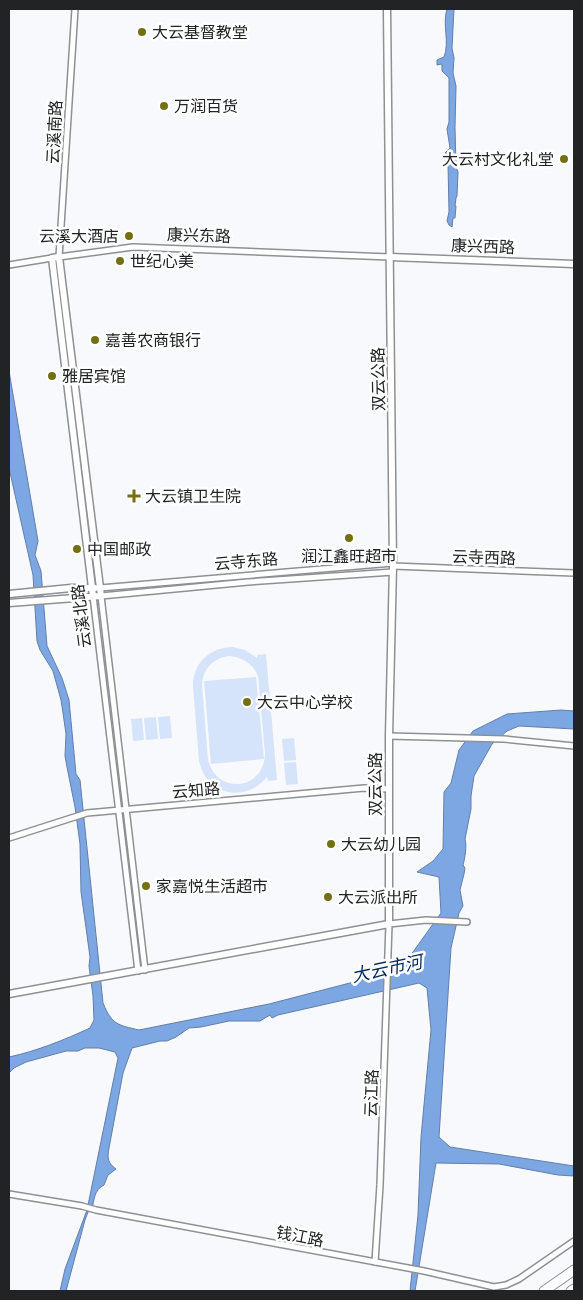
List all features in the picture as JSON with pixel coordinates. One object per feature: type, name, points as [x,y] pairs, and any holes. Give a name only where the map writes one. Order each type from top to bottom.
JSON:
[{"type":"highway","points":[[544,1291],[574,1270]]},
{"type":"street","name":"云溪南路","points":[[56,257],[75,9]]},
{"type":"street","name":"双云公路","points":[[387,9],[393,567],[389,736],[389,924]]},
{"type":"street","name":"康兴东路","points":[[9,265],[133,247],[390,257]]},
{"type":"street","name":"云溪北路","points":[[56,257],[101,596],[126,809],[141,970]]},
{"type":"street","name":"云溪北路","points":[[56,257],[92,588],[141,970]]},
{"type":"street","name":"康兴西路","points":[[390,257],[574,264]]},
{"type":"street","name":"云寺西路","points":[[393,567],[574,573]]},
{"type":"street","name":"云寺东路","points":[[100,588],[393,567]]},
{"type":"street","name":"云寺东路","points":[[101,596],[393,567]]},
{"type":"street","points":[[9,594],[100,588]]},
{"type":"street","points":[[9,603],[101,596]]},
{"type":"street","points":[[389,736],[504,739],[574,746]]},
{"type":"street","name":"云知路","points":[[9,838],[87,813],[364,788],[389,789]]},
{"type":"street","points":[[9,994],[389,924],[426,920],[467,922]]},
{"type":"street","name":"云江路","points":[[374,1262],[380,1185],[389,924]]},
{"type":"street","name":"钱江路","points":[[9,1194],[82,1206],[494,1286],[506,1285],[519,1279],[574,1241]]},
{"type":"shaded area","points":[[233,647],[245,650],[257,658],[257,655],[266,654],[277,780],[268,781],[267,777],[248,791],[238,793],[227,792],[209,782],[203,773],[199,761],[194,678],[196,670],[204,658],[210,653]],"holes":[[[229,656],[247,662],[258,676],[265,753],[263,765],[257,775],[249,781],[240,784],[230,783],[221,779],[213,772],[208,760],[202,685],[204,674],[210,665],[218,659]]]},
{"type":"shaded area","points":[[256,677],[264,759],[211,764],[204,681]]},
{"type":"shaded area","points":[[170,716],[172,738],[160,739],[158,717]]},
{"type":"shaded area","points":[[156,717],[158,739],[146,740],[144,718]]},
{"type":"shaded area","points":[[142,718],[144,740],[133,741],[131,719]]},
{"type":"shaded area","points":[[294,738],[296,760],[284,761],[282,739]]},
{"type":"shaded area","points":[[296,762],[298,784],[286,785],[284,763]]},
{"type":"water","points":[[447,9],[454,9],[452,48],[454,58],[453,73],[456,86],[455,127],[456,167],[458,172],[455,218],[453,218],[452,227],[447,221],[449,212],[448,163],[446,159],[449,157],[445,153],[450,148],[447,129],[449,122],[449,78],[442,71],[442,64],[437,65],[437,60],[444,57],[446,51],[445,21]]},
{"type":"water","points":[[9,371],[38,541],[35,555],[41,571],[47,646],[62,678],[69,700],[76,774],[80,780],[103,1003],[109,1016],[116,1023],[139,1030],[269,1004],[400,970],[441,913],[439,877],[417,872],[433,861],[443,849],[444,792],[451,783],[459,750],[473,731],[507,714],[561,710],[574,711],[574,729],[519,726],[507,731],[492,744],[474,776],[471,809],[465,839],[466,848],[463,865],[465,868],[460,890],[463,906],[459,913],[451,948],[439,1137],[450,1147],[574,1166],[574,1176],[558,1175],[499,1164],[436,1163],[415,1291],[410,1291],[418,1215],[421,1137],[431,1030],[427,988],[419,983],[278,1015],[272,1018],[270,1015],[260,1021],[229,1021],[189,1028],[167,1041],[132,1048],[123,1073],[108,1152],[110,1163],[116,1169],[108,1175],[104,1185],[96,1192],[92,1210],[88,1212],[85,1220],[66,1291],[60,1291],[65,1269],[87,1210],[118,1058],[115,1052],[99,1048],[85,1048],[26,1062],[9,1073],[9,1057],[60,1041],[90,1028],[94,1020],[89,966],[90,957],[81,892],[80,844],[65,756],[66,734],[61,700],[53,671],[40,650],[37,641],[33,575],[9,468]]},
{"type":"place","name":"大云基督教堂","points":[[142,32]]},
{"type":"place","name":"万润百货","points":[[164,106]]},
{"type":"place","name":"大云村文化礼堂","points":[[564,159]]},
{"type":"place","name":"云溪大酒店","points":[[129,236]]},
{"type":"place","name":"世纪心美","points":[[120,261]]},
{"type":"place","name":"嘉善农商银行","points":[[95,340]]},
{"type":"place","name":"雅居宾馆","points":[[52,376]]},
{"type":"place","name":"大云镇卫生院","points":[[134,496]]},
{"type":"place","name":"润江鑫旺超市","points":[[349,538]]},
{"type":"place","name":"中国邮政","points":[[77,549]]},
{"type":"place","name":"大云中心学校","points":[[247,702]]},
{"type":"place","name":"大云幼儿园","points":[[331,844]]},
{"type":"place","name":"家嘉悦生活超市","points":[[146,886]]},
{"type":"place","name":"大云派出所","points":[[328,897]]},
{"type":"water label","name":"大云市河","points":[[387,969]]}]
